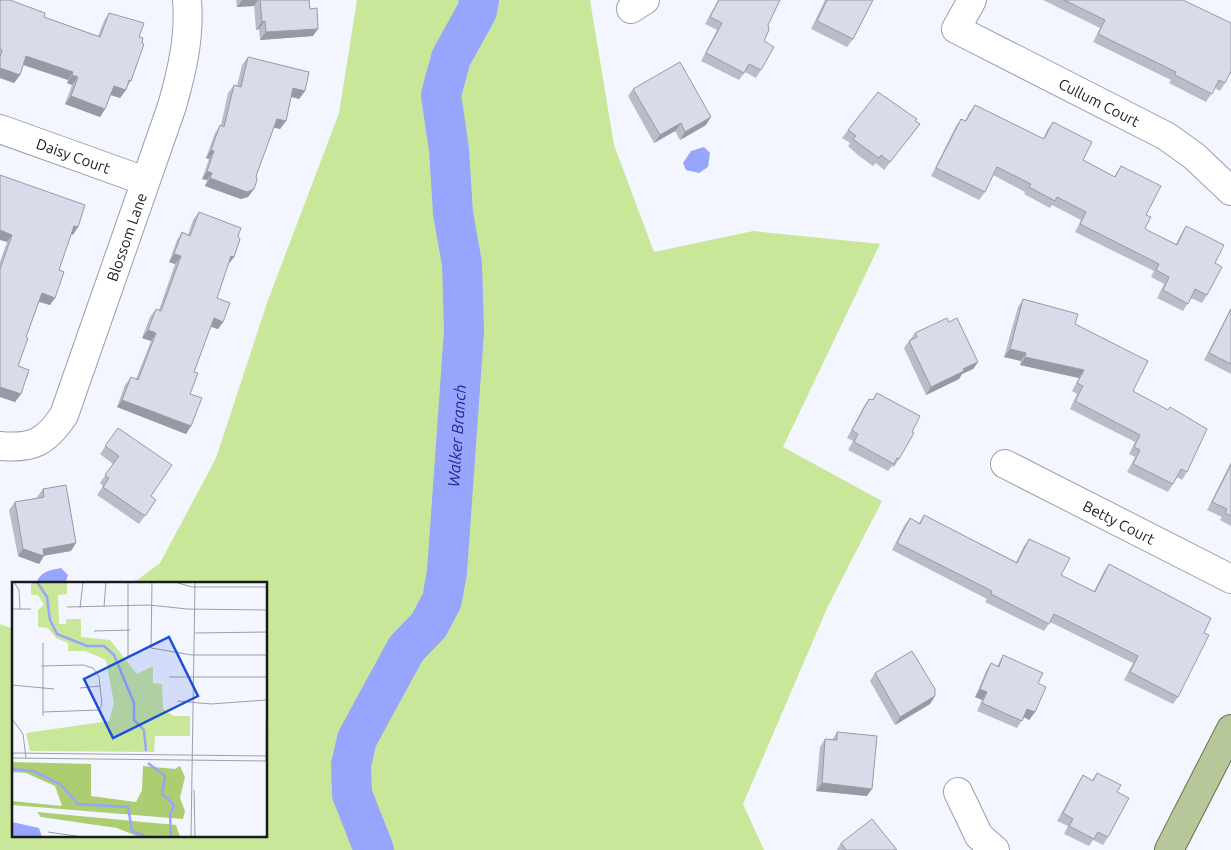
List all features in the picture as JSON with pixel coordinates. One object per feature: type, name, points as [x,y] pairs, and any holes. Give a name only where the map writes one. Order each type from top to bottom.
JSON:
[{"type":"main road","points":[[1169,850],[1231,729]]},
{"type":"street","name":"Blossom Lane","points":[[10,447],[39,442],[53,432],[64,414],[172,106],[185,62],[189,18],[187,0]]},
{"type":"street","name":"Cullum Court","points":[[972,0],[956,29],[1166,136],[1194,156],[1231,191]]},
{"type":"street","name":"Daisy Court","points":[[0,129],[145,181]]},
{"type":"street","name":"Betty Court","points":[[1006,464],[1231,579]]},
{"type":"street","points":[[958,792],[979,836],[995,850]]},
{"type":"green space","points":[[357,0],[590,0],[614,145],[654,252],[753,231],[880,244],[783,447],[882,501],[828,606],[743,804],[764,850],[0,850],[0,624],[12,628],[12,838],[268,838],[268,582],[135,582],[160,563],[216,458],[267,303],[339,113]]},
{"type":"water","points":[[704,147],[710,153],[708,167],[699,173],[686,170],[683,163],[691,151]]},
{"type":"water","points":[[61,568],[68,575],[66,581],[38,582],[44,573]]},
{"type":"building","points":[[0,0],[10,0],[45,13],[44,17],[100,37],[109,13],[144,23],[139,37],[143,38],[142,43],[144,44],[126,90],[114,86],[105,109],[71,96],[78,77],[72,75],[73,72],[26,56],[20,75],[0,68],[2,50],[0,49]]},
{"type":"building","points":[[260,0],[309,0],[310,9],[317,8],[318,29],[266,32],[265,21],[262,22]]},
{"type":"building","points":[[719,0],[780,0],[768,25],[769,30],[764,41],[774,47],[761,70],[749,64],[744,73],[706,53],[722,23],[710,17]]},
{"type":"building","points":[[827,0],[873,0],[853,39],[817,21]]},
{"type":"building","points":[[1064,0],[1183,0],[1231,23],[1231,71],[1225,83],[1219,80],[1212,94],[1175,75],[1176,72],[1098,34],[1105,20]]},
{"type":"building","points":[[248,57],[309,72],[305,91],[293,88],[286,121],[277,119],[256,176],[257,180],[254,189],[247,192],[210,178],[212,173],[207,171],[214,151],[211,150],[220,125],[224,127],[234,85],[241,87]]},
{"type":"building","points":[[680,62],[711,117],[685,132],[681,123],[660,135],[633,89]]},
{"type":"building","points":[[878,92],[917,119],[915,121],[920,124],[890,162],[881,155],[879,158],[853,139],[856,136],[848,130]]},
{"type":"building","points":[[975,105],[1044,139],[1053,122],[1092,142],[1083,160],[1115,177],[1121,166],[1161,186],[1146,215],[1151,217],[1145,228],[1147,230],[1177,245],[1186,226],[1224,245],[1215,263],[1222,267],[1207,295],[1195,289],[1188,304],[1163,290],[1169,277],[1156,270],[1159,264],[1080,224],[1086,212],[1057,197],[1055,201],[1029,187],[1031,184],[997,167],[985,192],[936,168],[961,119],[966,121]]},
{"type":"building","points":[[0,175],[85,205],[78,227],[74,226],[59,270],[64,272],[55,298],[42,293],[26,337],[28,338],[18,366],[29,370],[21,394],[0,387],[0,269],[12,235],[0,230]]},
{"type":"building","points":[[199,212],[241,228],[238,236],[240,239],[234,257],[231,256],[217,298],[230,303],[223,322],[214,318],[194,372],[198,373],[190,394],[202,398],[191,426],[122,400],[131,377],[138,380],[156,333],[148,330],[156,309],[161,311],[181,256],[174,254],[182,232],[190,236]]},
{"type":"building","points":[[1023,299],[1078,314],[1075,324],[1148,361],[1133,391],[1168,410],[1170,407],[1207,429],[1187,472],[1181,469],[1173,484],[1133,464],[1140,450],[1134,447],[1140,435],[1075,401],[1083,386],[1077,383],[1084,370],[1025,357],[1026,353],[1010,349]]},
{"type":"building","points":[[1231,309],[1231,364],[1209,353]]},
{"type":"building","points":[[947,318],[949,322],[957,318],[978,362],[931,387],[909,341],[917,337],[915,333]]},
{"type":"building","points":[[877,393],[920,416],[912,432],[914,433],[894,464],[854,442],[858,434],[852,430],[869,399],[873,400]]},
{"type":"building","points":[[118,428],[172,465],[151,496],[156,500],[145,516],[103,487],[109,478],[105,475],[119,456],[105,446]]},
{"type":"building","points":[[1231,465],[1231,516],[1225,513],[1227,509],[1212,502]]},
{"type":"building","points":[[66,485],[76,543],[43,549],[44,556],[23,549],[15,502],[44,497],[43,489]]},
{"type":"building","points":[[924,515],[1017,563],[1029,539],[1070,558],[1061,575],[1095,592],[1109,564],[1211,618],[1204,633],[1209,635],[1178,697],[1130,672],[1138,656],[1054,614],[1049,624],[991,594],[992,591],[897,543],[910,518],[920,524]]},
{"type":"building","points":[[912,651],[935,689],[935,696],[900,717],[875,673]]},
{"type":"building","points":[[1003,655],[1043,673],[1038,683],[1046,687],[1035,712],[1027,709],[1022,721],[982,703],[987,692],[980,689],[991,663],[999,667]]},
{"type":"building","points":[[837,732],[877,736],[872,789],[822,783],[825,739],[837,740]]},
{"type":"building","points":[[1097,773],[1121,785],[1117,792],[1129,798],[1108,837],[1098,832],[1094,839],[1069,826],[1073,819],[1063,813],[1083,775],[1093,781]]},
{"type":"building","points":[[872,819],[897,850],[846,850],[841,843]]},
{"type":"waterway","name":"Walker Branch","points":[[374,850],[352,794],[351,765],[357,739],[406,649],[429,625],[442,600],[447,572],[464,331],[462,264],[453,213],[449,150],[441,95],[451,58],[477,11],[479,0]]}]
